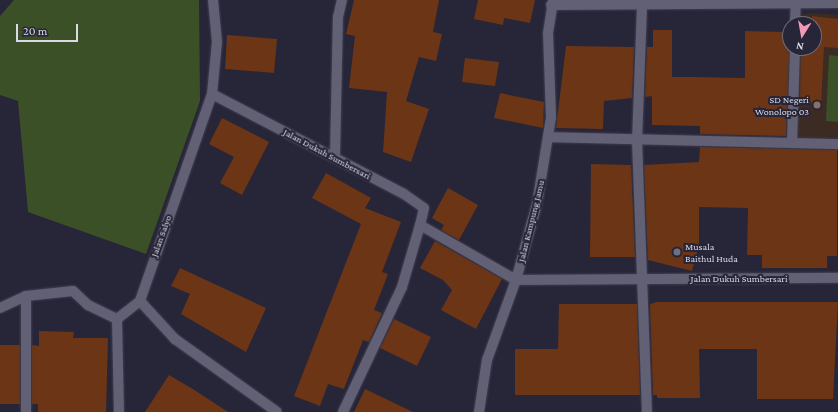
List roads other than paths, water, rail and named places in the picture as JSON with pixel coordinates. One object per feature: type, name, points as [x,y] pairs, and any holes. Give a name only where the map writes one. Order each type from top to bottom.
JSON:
[{"type":"street","name":"Jalan Salyo","points":[[140,301],[212,94],[218,42],[213,0]]},
{"type":"street","points":[[335,157],[338,17],[342,0]]},
{"type":"street","points":[[791,1],[794,16]]},
{"type":"street","points":[[552,2],[642,6],[791,1],[838,3]]},
{"type":"street","name":"Jalan Kampung Jamu","points":[[479,412],[487,360],[516,280],[538,204],[548,137],[548,33],[552,2]]},
{"type":"street","points":[[642,6],[636,140],[640,279],[647,412]]},
{"type":"street","points":[[792,143],[794,56]]},
{"type":"street","name":"Jalan Dukuh Sumbersari","points":[[212,94],[335,157],[424,208],[402,287],[342,412]]},
{"type":"street","points":[[548,137],[838,144]]},
{"type":"street","name":"Jalan Dukuh Sumbersari","points":[[420,226],[516,280],[838,278]]},
{"type":"street","points":[[0,308],[26,296],[73,291],[88,305],[117,320]]},
{"type":"street","points":[[26,296],[26,412]]},
{"type":"street","points":[[117,320],[140,301],[175,339],[277,412]]},
{"type":"street","points":[[117,320],[119,412]]},
{"type":"place","name":"SD Negeri Wonolopo 03","points":[[817,105]]},
{"type":"place","name":"Musala Baithul Huda","points":[[677,252]]}]
